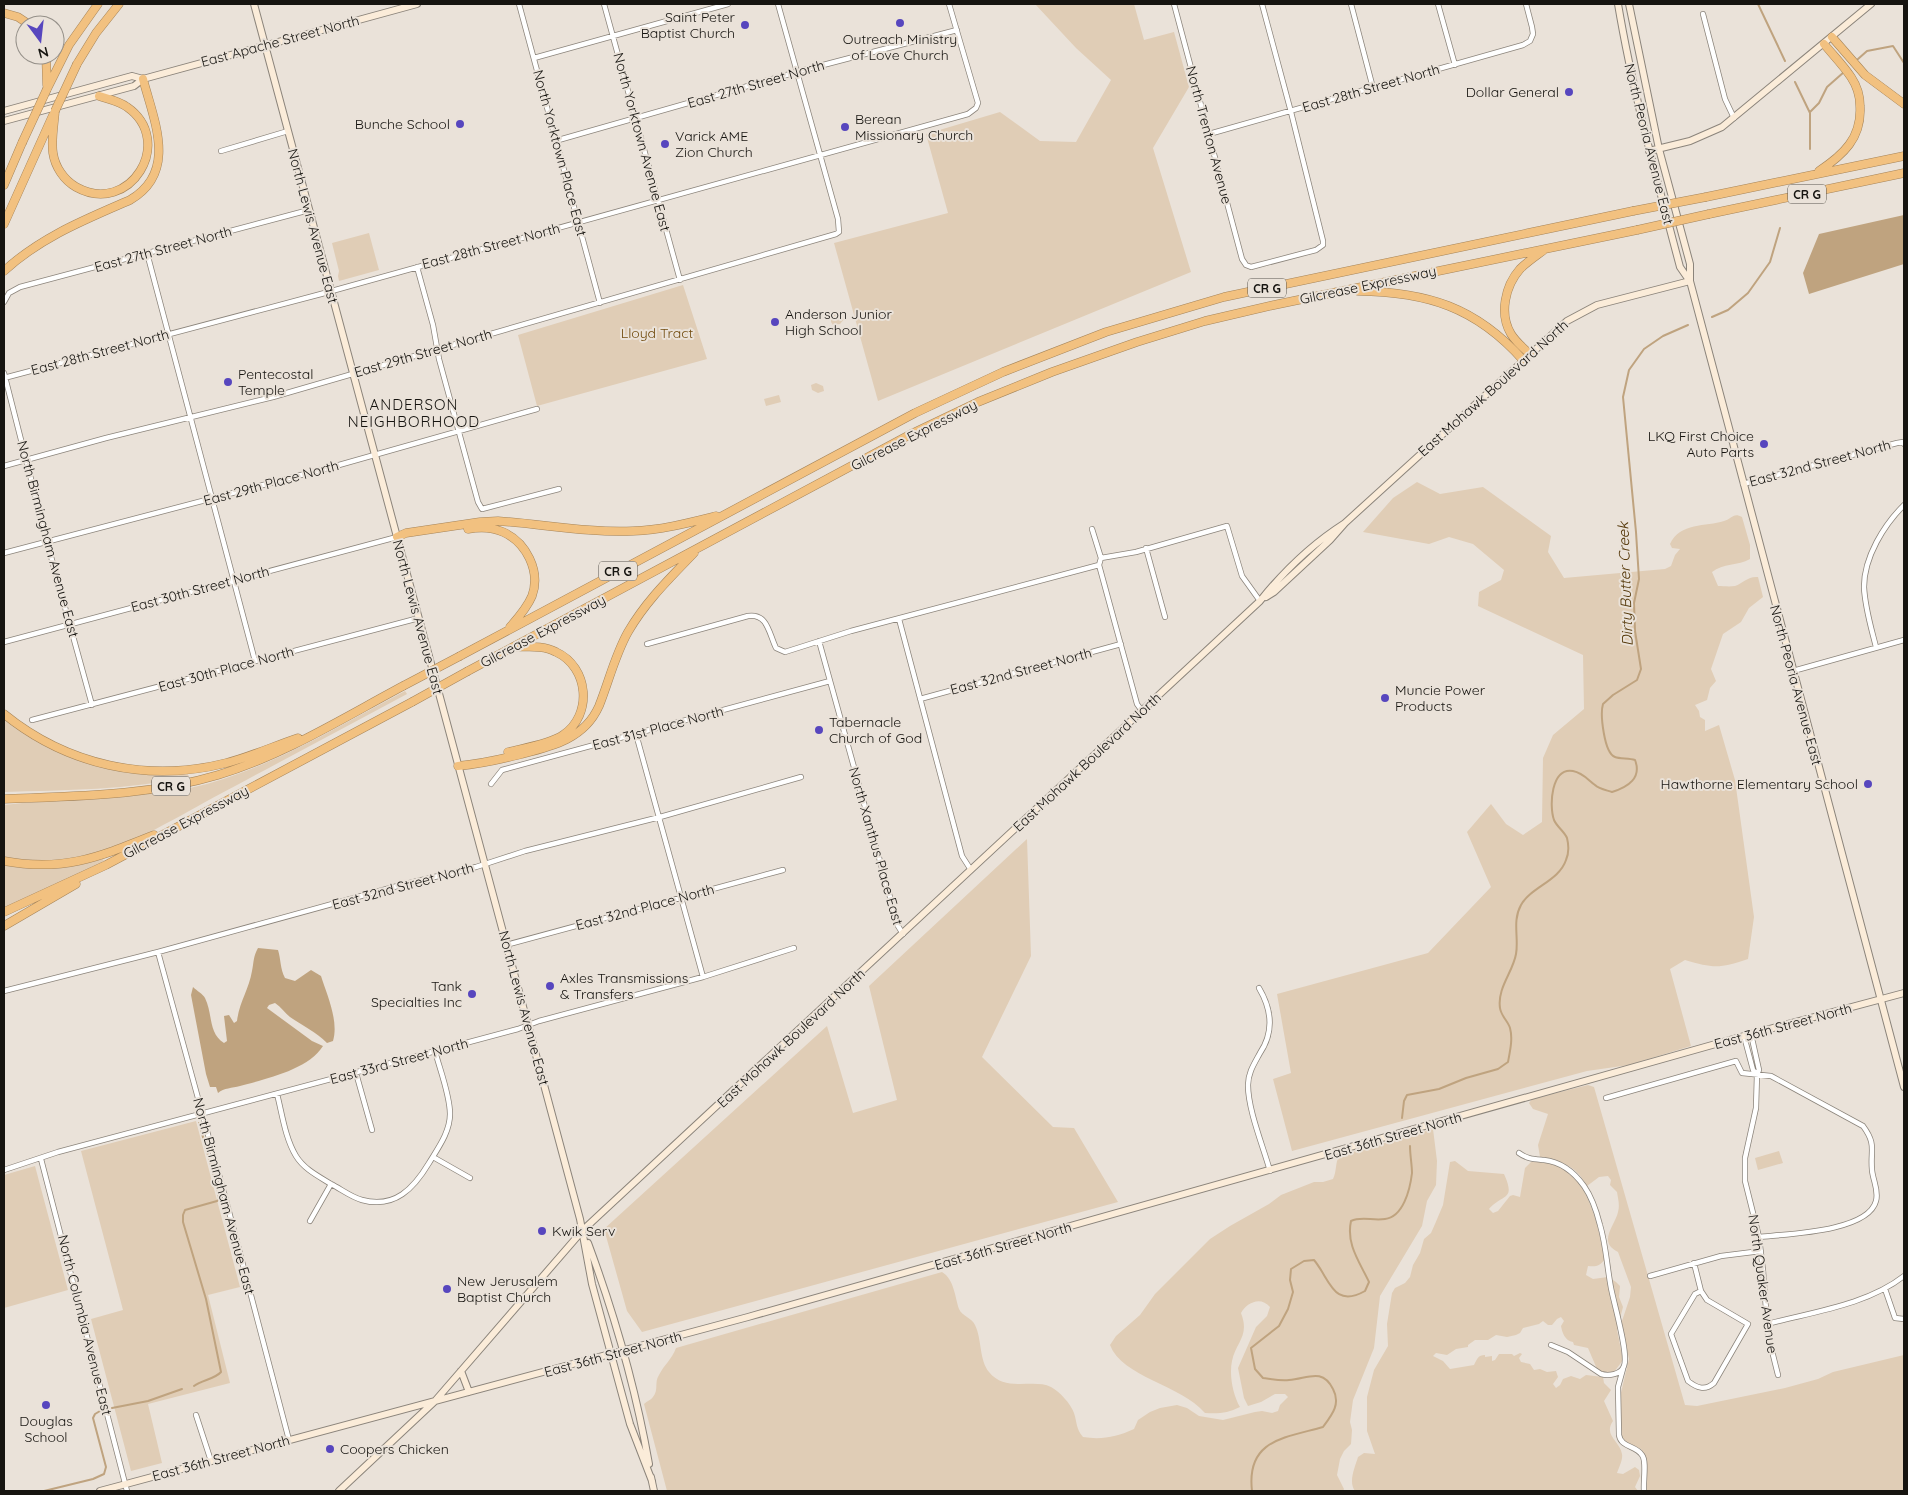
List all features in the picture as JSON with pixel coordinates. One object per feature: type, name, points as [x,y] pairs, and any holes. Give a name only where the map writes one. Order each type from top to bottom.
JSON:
[{"type":"highway","points":[[4,185],[56,70],[77,32],[98,4]]},
{"type":"highway","points":[[4,224],[77,64],[96,33],[119,4]]},
{"type":"highway","points":[[1832,37],[1865,75],[1904,104]]},
{"type":"highway","points":[[1815,174],[1838,158],[1852,143],[1860,125],[1861,115],[1857,86],[1824,44]]},
{"type":"highway","points":[[47,65],[47,89]]},
{"type":"highway","points":[[4,271],[22,254],[49,236],[130,200],[150,183],[157,168],[160,151],[158,136],[143,79]]},
{"type":"highway","points":[[55,111],[52,148],[56,165],[66,180],[77,188],[89,193],[103,194],[120,190],[131,183],[141,171],[146,157],[147,142],[144,129],[136,114],[127,106],[99,96]]},
{"type":"highway","name":"Gilcrease Expressway","points":[[4,799],[111,795],[178,785],[218,775],[253,763],[328,727],[936,402],[1002,372],[1106,332],[1224,297],[1904,156]]},
{"type":"highway","name":"Gilcrease Expressway","points":[[4,912],[72,882],[195,818],[913,433],[978,402],[1052,372],[1137,342],[1205,321],[1904,173]]},
{"type":"highway","points":[[1526,357],[1509,328],[1505,311],[1506,296],[1510,283],[1519,270],[1547,248]]},
{"type":"highway","points":[[1341,291],[1403,293],[1445,304],[1477,320],[1526,357]]},
{"type":"highway","points":[[397,537],[406,533],[498,521],[613,531],[648,530],[672,527],[730,512]]},
{"type":"highway","points":[[397,537],[476,528],[496,529],[514,539],[529,557],[534,571],[534,584],[532,597],[506,631]]},
{"type":"highway","points":[[458,766],[480,764],[555,746],[579,732],[590,721],[598,706],[617,654],[635,621],[652,598],[699,548]]},
{"type":"highway","points":[[458,766],[556,738],[573,726],[580,713],[584,699],[582,684],[578,672],[569,660],[550,649],[513,647]]},
{"type":"highway","points":[[4,714],[43,741],[77,757],[106,765],[157,772],[188,771],[228,763],[328,727]]},
{"type":"highway","points":[[4,861],[49,865],[84,860],[103,855],[195,818]]},
{"type":"highway","points":[[4,926],[164,834]]},
{"type":"main road","name":"North Lewis Avenue East","points":[[254,4],[583,1230],[592,1284],[630,1424],[652,1481]]},
{"type":"main road","name":"East Apache Street North","points":[[4,121],[134,86],[143,79],[417,4]]},
{"type":"main road","name":"North Peoria Avenue East","points":[[1618,4],[1649,151],[1680,267],[1690,282]]},
{"type":"main road","name":"North Peoria Avenue East","points":[[1629,4],[1659,148],[1690,264],[1690,282],[1904,1087]]},
{"type":"main road","points":[[1649,151],[1708,134],[1722,127],[1871,4]]},
{"type":"main road","name":"East Apache Street North","points":[[4,111],[132,76],[143,79]]},
{"type":"main road","name":"East Mohawk Boulevard North","points":[[339,1491],[435,1401],[583,1230],[1260,601],[1290,567],[1326,534],[1345,522],[1567,321],[1597,305],[1690,282]]},
{"type":"main road","name":"East 36th Street North","points":[[100,1491],[126,1488],[211,1461],[612,1354],[1751,1034],[1904,993]]},
{"type":"main road","name":"North Lewis Avenue East","points":[[583,1230],[603,1282],[622,1351],[641,1421],[654,1491]]},
{"type":"main road","points":[[461,1372],[469,1392]]},
{"type":"street","name":"North Yorktown Place East","points":[[519,4],[600,303]]},
{"type":"street","name":"North Yorktown Avenue East","points":[[604,4],[680,280]]},
{"type":"street","points":[[534,58],[728,4]]},
{"type":"street","points":[[778,4],[820,155]]},
{"type":"street","points":[[949,4],[957,30]]},
{"type":"street","name":"North Trenton Avenue","points":[[1174,4],[1242,259],[1246,265],[1256,267],[1316,250],[1323,245],[1324,236],[1291,112]]},
{"type":"street","points":[[1262,4],[1291,112]]},
{"type":"street","points":[[1351,4],[1374,88]]},
{"type":"street","points":[[1438,4],[1455,64]]},
{"type":"street","name":"East 28th Street North","points":[[1209,134],[1522,45],[1532,39],[1532,27],[1526,4]]},
{"type":"street","points":[[1702,14],[1725,99],[1734,118]]},
{"type":"street","name":"East 27th Street North","points":[[556,141],[957,30]]},
{"type":"street","name":"East 28th Street North","points":[[4,376],[331,291],[968,114],[976,108],[978,103],[957,30]]},
{"type":"street","points":[[220,151],[288,131]]},
{"type":"street","name":"East 29th Street North","points":[[4,466],[273,397],[825,238],[839,232],[838,219],[820,155]]},
{"type":"street","name":"East 27th Street North","points":[[4,302],[16,288],[309,210]]},
{"type":"street","points":[[147,253],[255,661]]},
{"type":"street","points":[[417,267],[438,348],[439,359],[478,502],[482,509],[559,489]]},
{"type":"street","name":"North Birmingham Avenue East","points":[[4,376],[92,705]]},
{"type":"street","name":"East 29th Place North","points":[[4,553],[212,499],[537,409]]},
{"type":"street","name":"East 32nd Street North","points":[[1743,484],[1898,443],[1903,442],[1904,444]]},
{"type":"street","points":[[1876,647],[1866,607],[1864,585],[1868,565],[1882,534],[1904,505]]},
{"type":"street","points":[[1101,558],[1227,526],[1242,576],[1260,601]]},
{"type":"street","points":[[1092,529],[1101,558],[1099,565],[1137,704],[1142,711]]},
{"type":"street","name":"East 30th Street North","points":[[4,642],[397,537]]},
{"type":"street","points":[[1146,548],[1165,617]]},
{"type":"street","points":[[647,644],[748,616],[756,616],[765,622],[774,645],[779,650],[790,650],[1099,565]]},
{"type":"street","name":"East 30th Place North","points":[[32,720],[419,618]]},
{"type":"street","points":[[899,619],[962,856],[971,870]]},
{"type":"street","points":[[1793,671],[1904,640]]},
{"type":"street","name":"North Xanthus Place East","points":[[819,641],[873,842],[898,926],[903,934]]},
{"type":"street","name":"East 32nd Street North","points":[[920,700],[1121,644]]},
{"type":"street","name":"East 31st Place North","points":[[491,784],[502,770],[830,681]]},
{"type":"street","points":[[636,734],[703,977]]},
{"type":"street","name":"East 32nd Street North","points":[[4,991],[158,952],[484,864],[525,851],[660,817],[801,777]]},
{"type":"street","name":"East 32nd Place North","points":[[506,945],[783,870]]},
{"type":"street","name":"East 33rd Street North","points":[[4,1170],[58,1152],[518,1029],[703,977],[794,948]]},
{"type":"street","name":"North Birmingham Avenue East","points":[[158,952],[289,1440]]},
{"type":"street","points":[[1259,988],[1266,1000],[1270,1026],[1268,1039],[1251,1070],[1248,1084],[1252,1109],[1270,1170]]},
{"type":"street","name":"North Quaker Avenue","points":[[1751,1034],[1759,1070],[1757,1074],[1756,1108],[1745,1158],[1745,1176],[1759,1237],[1768,1334],[1778,1375]]},
{"type":"street","name":"North Quaker Avenue","points":[[1744,1036],[1753,1070],[1757,1074]]},
{"type":"street","points":[[276,1094],[291,1146],[305,1167],[331,1184],[362,1200],[374,1202],[387,1201],[403,1194],[414,1185],[433,1157],[447,1129],[450,1115],[449,1104],[435,1051]]},
{"type":"street","points":[[1606,1098],[1736,1061],[1742,1073],[1771,1076],[1863,1126],[1869,1135],[1872,1145],[1872,1172],[1877,1194],[1875,1203],[1870,1211],[1850,1223],[1810,1231],[1759,1237]]},
{"type":"street","points":[[356,1073],[372,1130]]},
{"type":"street","points":[[1519,1153],[1527,1158],[1550,1161],[1564,1166],[1585,1188],[1601,1229],[1623,1345],[1624,1366],[1618,1387],[1619,1434],[1623,1444],[1641,1452],[1644,1458],[1644,1491]]},
{"type":"street","points":[[433,1157],[470,1178]]},
{"type":"street","name":"North Columbia Avenue East","points":[[41,1159],[126,1488]]},
{"type":"street","points":[[310,1221],[331,1184]]},
{"type":"street","points":[[1650,1276],[1720,1256],[1761,1251]]},
{"type":"street","points":[[1694,1263],[1701,1291],[1707,1300],[1748,1324],[1714,1383],[1709,1387],[1702,1388],[1688,1381],[1671,1334],[1695,1294],[1701,1291]]},
{"type":"street","points":[[1767,1324],[1859,1300],[1885,1290],[1904,1276]]},
{"type":"street","points":[[1885,1290],[1895,1318],[1904,1319]]},
{"type":"street","points":[[1551,1346],[1568,1352],[1607,1376],[1616,1374],[1624,1366]]},
{"type":"street","points":[[196,1415],[211,1461]]},
{"type":"green space","points":[[1035,4],[1134,4],[1144,40],[1174,32],[1189,87],[1153,148],[1191,272],[878,401],[834,243],[948,213],[926,134],[1000,112],[1040,141],[1076,142],[1111,80],[1076,48]]},
{"type":"green space","points":[[369,233],[379,270],[339,281],[339,271],[332,243]]},
{"type":"green space","name":"Lloyd Tract","points":[[683,285],[707,359],[537,406],[518,335]]},
{"type":"green space","points":[[839,312],[846,317],[840,324],[833,325],[831,317]]},
{"type":"green space","points":[[816,383],[823,386],[824,391],[818,393],[812,390],[811,385]]},
{"type":"green space","points":[[779,395],[781,402],[766,406],[764,399]]},
{"type":"green space","points":[[1417,482],[1440,494],[1483,487],[1551,536],[1548,552],[1564,578],[1665,569],[1671,566],[1675,555],[1680,549],[1672,548],[1670,544],[1680,532],[1694,526],[1724,521],[1734,516],[1742,517],[1750,545],[1750,559],[1721,567],[1712,572],[1718,586],[1735,586],[1748,579],[1758,577],[1763,597],[1749,608],[1741,622],[1723,634],[1711,669],[1716,681],[1710,688],[1707,700],[1695,705],[1700,717],[1705,720],[1705,731],[1719,725],[1735,780],[1754,917],[1748,959],[1723,966],[1703,965],[1685,960],[1670,969],[1691,1046],[1629,1065],[1587,1071],[1292,1151],[1273,1079],[1291,1073],[1277,994],[1428,953],[1491,887],[1467,832],[1491,804],[1506,824],[1523,835],[1542,822],[1543,758],[1553,735],[1584,709],[1583,655],[1478,606],[1479,592],[1501,580],[1504,570],[1473,544],[1449,537],[1429,544],[1363,532],[1393,498]]},
{"type":"green space","points":[[405,691],[407,694],[172,821],[120,846],[66,861],[35,862],[4,857],[4,805],[153,794],[190,788],[219,780],[246,771],[300,747]]},
{"type":"green space","points":[[4,718],[48,746],[91,764],[136,773],[188,774],[189,777],[120,787],[4,792]]},
{"type":"green space","points":[[1027,839],[1031,956],[982,1057],[1053,1127],[1074,1128],[1118,1202],[642,1332],[627,1311],[604,1229],[827,1026],[853,1113],[897,1100],[869,986]]},
{"type":"green space","points":[[103,859],[104,861],[35,895],[4,907],[4,865],[42,869],[78,865]]},
{"type":"green space","points":[[1588,1085],[1594,1087],[1685,1405],[1697,1406],[1785,1388],[1818,1379],[1833,1372],[1904,1355],[1904,1491],[1647,1491],[1644,1454],[1641,1449],[1621,1440],[1619,1401],[1629,1359],[1621,1324],[1630,1297],[1631,1287],[1618,1252],[1612,1248],[1608,1239],[1619,1209],[1617,1192],[1610,1185],[1611,1180],[1608,1176],[1599,1177],[1587,1186],[1573,1168],[1540,1157],[1538,1145],[1548,1114],[1533,1109],[1529,1103],[1532,1099]]},
{"type":"green space","points":[[196,1121],[240,1287],[208,1295],[230,1383],[148,1404],[162,1463],[131,1471],[91,1319],[123,1310],[81,1151]]},
{"type":"green space","points":[[1433,1129],[1437,1161],[1436,1185],[1427,1201],[1422,1226],[1380,1296],[1374,1348],[1353,1400],[1350,1422],[1352,1430],[1351,1444],[1344,1451],[1340,1459],[1337,1475],[1344,1489],[1343,1491],[667,1491],[644,1404],[655,1394],[657,1380],[676,1348],[942,1272],[952,1284],[960,1311],[975,1325],[982,1356],[989,1372],[1003,1382],[1044,1385],[1054,1389],[1070,1406],[1083,1437],[1103,1438],[1121,1434],[1134,1429],[1138,1420],[1150,1412],[1177,1405],[1187,1408],[1199,1416],[1223,1420],[1255,1412],[1272,1413],[1278,1411],[1280,1405],[1288,1397],[1285,1394],[1275,1394],[1261,1402],[1248,1406],[1244,1398],[1238,1368],[1256,1327],[1267,1316],[1270,1307],[1263,1302],[1250,1303],[1241,1313],[1244,1328],[1234,1354],[1231,1372],[1234,1391],[1240,1407],[1227,1412],[1205,1413],[1195,1403],[1182,1395],[1127,1365],[1117,1356],[1110,1345],[1116,1336],[1140,1315],[1155,1294],[1210,1239],[1281,1195],[1314,1182],[1333,1179],[1339,1156]]},
{"type":"green space","points":[[1779,1151],[1783,1163],[1758,1170],[1755,1158]]},
{"type":"green space","points":[[1455,1161],[1468,1171],[1504,1174],[1509,1189],[1508,1193],[1489,1209],[1493,1213],[1498,1211],[1510,1196],[1520,1197],[1525,1168],[1531,1162],[1558,1165],[1578,1181],[1596,1220],[1605,1259],[1598,1266],[1588,1266],[1586,1275],[1593,1279],[1608,1277],[1620,1286],[1619,1297],[1623,1307],[1617,1330],[1623,1360],[1614,1372],[1604,1374],[1597,1369],[1588,1348],[1574,1345],[1573,1342],[1566,1338],[1561,1328],[1564,1321],[1561,1317],[1552,1325],[1548,1325],[1543,1321],[1539,1324],[1523,1328],[1516,1335],[1507,1337],[1496,1335],[1488,1340],[1475,1340],[1468,1347],[1456,1349],[1447,1355],[1436,1353],[1433,1356],[1443,1361],[1450,1369],[1474,1365],[1478,1358],[1483,1355],[1485,1357],[1492,1356],[1492,1361],[1499,1354],[1512,1354],[1514,1356],[1520,1353],[1522,1354],[1519,1358],[1521,1362],[1530,1364],[1534,1370],[1556,1371],[1558,1377],[1553,1384],[1556,1388],[1563,1379],[1571,1376],[1580,1379],[1586,1375],[1603,1377],[1604,1383],[1611,1390],[1604,1401],[1613,1421],[1610,1430],[1622,1454],[1617,1473],[1623,1474],[1635,1467],[1639,1470],[1640,1476],[1635,1487],[1638,1491],[1355,1491],[1352,1479],[1358,1457],[1364,1453],[1375,1454],[1367,1431],[1367,1397],[1374,1370],[1388,1346],[1387,1324],[1392,1293],[1395,1288],[1405,1283],[1410,1277],[1424,1239],[1431,1233],[1443,1205],[1450,1162]]},
{"type":"green space","points":[[35,1166],[68,1290],[4,1308],[4,1175]]},
{"type":"shaded area","points":[[1904,215],[1904,264],[1809,294],[1803,273],[1819,234]]},
{"type":"shaded area","points":[[258,948],[278,950],[285,978],[295,981],[311,970],[321,976],[333,1017],[333,1041],[327,1043],[314,1032],[290,1017],[275,1003],[269,1005],[267,1008],[312,1041],[323,1046],[316,1054],[297,1067],[273,1077],[225,1089],[218,1093],[216,1087],[210,1087],[206,1074],[191,995],[193,987],[205,998],[215,1034],[224,1043],[227,1041],[224,1016],[229,1015],[234,1023],[237,1021],[251,978],[254,957]]},
{"type":"waterway","name":"Dirty Butter Creek","points":[[1758,4],[1785,61]]},
{"type":"waterway","points":[[1858,59],[1867,51],[1893,46],[1904,63]]},
{"type":"waterway","points":[[1810,112],[1819,103],[1827,87],[1844,72]]},
{"type":"waterway","name":"Dirty Butter Creek","points":[[1795,82],[1810,113],[1810,149]]},
{"type":"waterway","name":"Dirty Butter Creek","points":[[1712,317],[1728,310],[1748,293],[1770,262],[1780,228]]},
{"type":"waterway","name":"Dirty Butter Creek","points":[[1402,1118],[1404,1101],[1407,1095],[1439,1089],[1466,1078],[1498,1069],[1508,1062],[1511,1032],[1501,1011],[1500,1001],[1503,987],[1516,954],[1518,911],[1531,893],[1557,873],[1568,855],[1567,838],[1555,822],[1552,814],[1553,789],[1560,775],[1566,771],[1573,771],[1582,775],[1598,788],[1612,792],[1632,781],[1637,772],[1635,760],[1615,757],[1611,754],[1604,733],[1602,716],[1603,704],[1613,695],[1637,680],[1641,669],[1635,631],[1634,603],[1639,579],[1636,532],[1623,397],[1629,370],[1644,349],[1663,336],[1688,325]]},
{"type":"waterway","points":[[194,1386],[221,1372],[206,1299],[183,1222],[185,1210],[219,1199],[199,1123]]},
{"type":"waterway","name":"Dirty Butter Creek","points":[[1252,1491],[1252,1474],[1255,1461],[1262,1451],[1282,1439],[1323,1427],[1332,1414],[1336,1400],[1329,1382],[1319,1376],[1286,1380],[1263,1378],[1255,1369],[1251,1348],[1279,1326],[1288,1309],[1293,1292],[1290,1280],[1291,1269],[1304,1261],[1314,1260],[1329,1283],[1339,1294],[1354,1296],[1365,1291],[1369,1282],[1352,1245],[1350,1237],[1351,1221],[1359,1219],[1385,1219],[1397,1213],[1401,1208],[1405,1202],[1412,1173],[1410,1146]]},
{"type":"waterway","points":[[112,1408],[148,1401],[182,1389]]},
{"type":"waterway","points":[[44,1491],[93,1479],[104,1474],[106,1467],[93,1418],[100,1411]]},
{"type":"place","name":"Outreach Ministry of Love Church","points":[[900,23]]},
{"type":"place","name":"Saint Peter Baptist Church","points":[[745,25]]},
{"type":"place","name":"Dollar General","points":[[1569,92]]},
{"type":"place","name":"Bunche School","points":[[460,124]]},
{"type":"place","name":"Berean Missionary Church","points":[[845,127]]},
{"type":"place","name":"Varick AME Zion Church","points":[[665,144]]},
{"type":"place","name":"Anderson Junior High School","points":[[775,322]]},
{"type":"place","name":"Pentecostal Temple","points":[[228,382]]},
{"type":"place","name":"LKQ First Choice Auto Parts","points":[[1764,444]]},
{"type":"place","name":"Muncie Power Products","points":[[1385,698]]},
{"type":"place","name":"Tabernacle Church of God","points":[[819,730]]},
{"type":"place","name":"Hawthorne Elementary School","points":[[1868,784]]},
{"type":"place","name":"Axles Transmissions & Transfers","points":[[550,986]]},
{"type":"place","name":"Tank Specialties Inc","points":[[472,994]]},
{"type":"place","name":"Kwik Serv","points":[[542,1231]]},
{"type":"place","name":"New Jerusalem Baptist Church","points":[[447,1289]]},
{"type":"place","name":"Douglas School","points":[[46,1405]]},
{"type":"place","name":"Coopers Chicken","points":[[330,1449]]},
{"type":"district","name":"ANDERSON NEIGHBORHOOD","points":[[414,412]]}]
